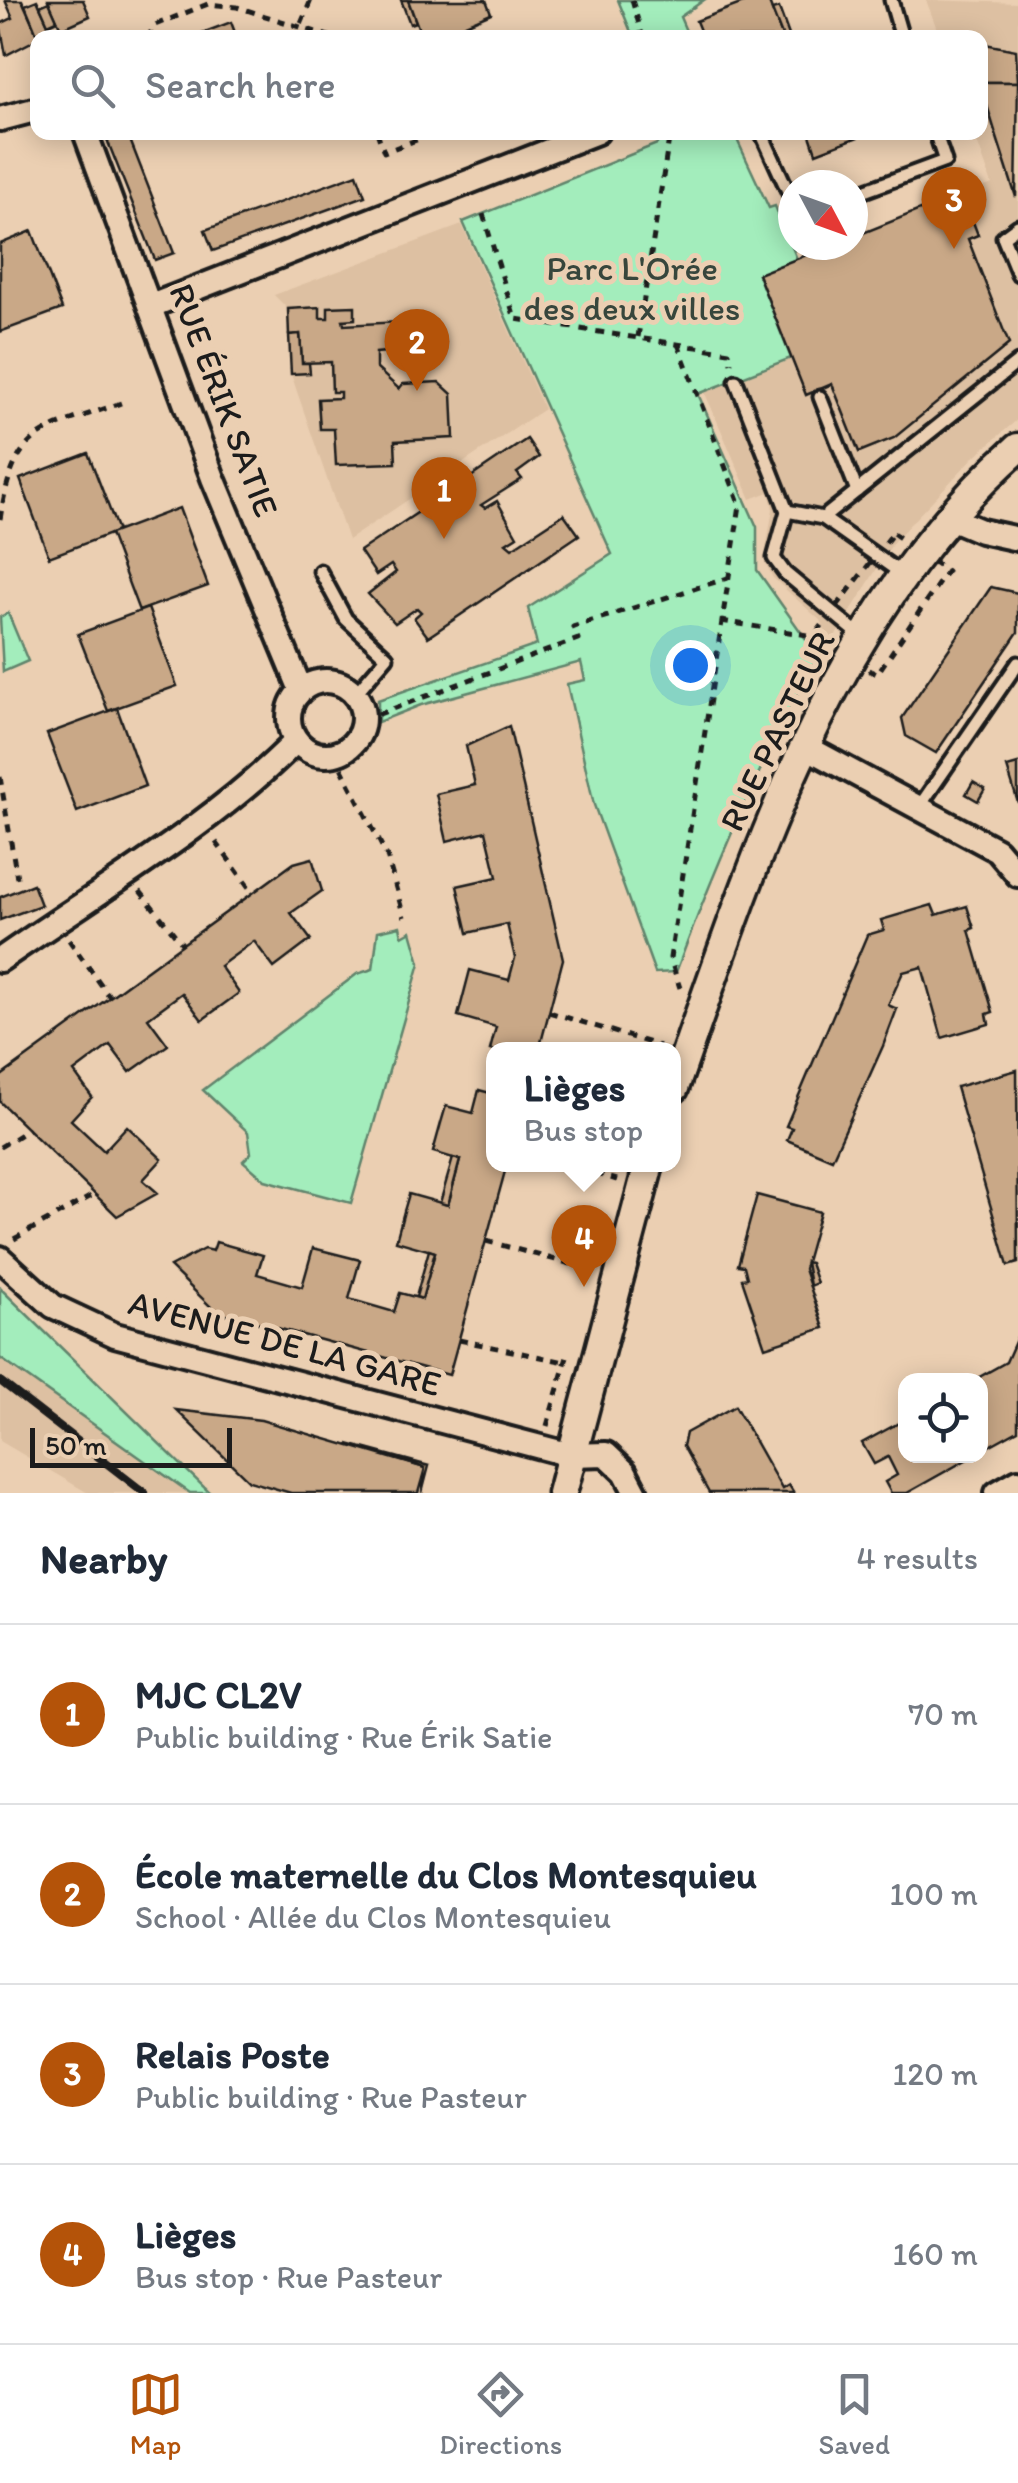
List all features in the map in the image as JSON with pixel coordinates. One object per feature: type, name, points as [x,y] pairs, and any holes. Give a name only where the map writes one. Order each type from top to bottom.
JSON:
[{"type":"street","points":[[0,119],[30,110]]},
{"type":"street","name":"RUE ÉRIK SATIE","points":[[88,140],[213,478],[301,690]]},
{"type":"street","points":[[151,306],[577,140]]},
{"type":"street","name":"RUE PASTEUR","points":[[681,1068],[746,885],[806,747],[863,638],[950,518],[985,477],[1018,448]]},
{"type":"street","points":[[950,518],[980,532],[1018,539]]},
{"type":"street","points":[[335,682],[355,694],[364,720],[353,744],[334,754],[318,754],[296,741],[290,709],[301,690],[311,684],[335,682]]},
{"type":"street","points":[[0,960],[199,820],[269,768],[296,741]]},
{"type":"street","points":[[806,747],[997,850],[1018,875]]},
{"type":"street","points":[[562,1493],[648,1172]]},
{"type":"street","name":"AVENUE DE LA GARE","points":[[0,1258],[52,1306],[115,1334],[571,1455],[606,1454],[625,1472],[636,1493]]},
{"type":"street","points":[[997,1493],[1018,1481]]},
{"type":"lane","points":[[891,0],[900,30]]},
{"type":"lane","points":[[766,140],[779,170]]},
{"type":"lane","points":[[868,189],[945,160],[939,140]]},
{"type":"lane","points":[[1018,226],[1004,236],[1018,274]]},
{"type":"lane","points":[[823,518],[1018,362]]},
{"type":"lane","points":[[736,380],[787,511],[774,558],[784,574],[863,638]]},
{"type":"lane","points":[[820,398],[857,490]]},
{"type":"lane","points":[[787,511],[823,518],[905,576]]},
{"type":"lane","points":[[320,571],[346,619],[387,657],[355,694]]},
{"type":"lane","points":[[919,807],[1018,662]]},
{"type":"path","points":[[297,30],[311,0]]},
{"type":"path","points":[[632,0],[641,30]]},
{"type":"path","points":[[152,30],[155,25],[208,4],[314,30]]},
{"type":"path","points":[[380,140],[384,152],[416,140]]},
{"type":"path","points":[[638,338],[669,140]]},
{"type":"path","points":[[483,214],[515,319],[728,352],[736,380]]},
{"type":"path","points":[[675,1003],[680,989],[670,958],[740,505],[678,344]]},
{"type":"path","points":[[0,519],[6,480],[25,444],[38,432],[121,403]]},
{"type":"path","points":[[364,720],[578,639],[573,627],[728,578]]},
{"type":"path","points":[[722,622],[814,636]]},
{"type":"path","points":[[334,754],[388,856],[404,918]]},
{"type":"path","points":[[0,777],[16,878]]},
{"type":"path","points":[[199,820],[253,893]]},
{"type":"path","points":[[126,872],[182,945]]},
{"type":"path","points":[[55,922],[110,997]]},
{"type":"path","points":[[549,1012],[642,1042]]},
{"type":"path","points":[[662,1042],[665,1032]]},
{"type":"path","points":[[0,1146],[28,1129]]},
{"type":"path","points":[[591,1172],[618,1180]]},
{"type":"path","points":[[0,1247],[94,1194]]},
{"type":"path","points":[[486,1241],[593,1270]]},
{"type":"path","points":[[459,1340],[566,1362]]},
{"type":"shaded area","points":[[926,0],[1018,3],[1018,419],[974,457],[894,541],[830,645],[822,622],[773,578],[764,560],[773,509],[769,492],[751,499],[704,391],[791,358],[758,274],[804,260],[868,260],[868,231],[992,184],[976,140],[988,140],[988,30],[937,30]]},
{"type":"shaded area","points":[[462,225],[544,409],[348,540],[291,374],[288,309],[274,295]]},
{"type":"shaded area","points":[[0,1358],[190,1493],[88,1493],[0,1441]]},
{"type":"green space","points":[[618,0],[704,0],[680,17],[686,30],[630,30]]},
{"type":"green space","name":"Parc L'Orée des deux villes","points":[[658,140],[737,140],[769,208],[775,206],[778,213],[778,260],[795,260],[758,275],[791,358],[698,394],[757,527],[757,570],[818,656],[741,811],[676,972],[655,973],[594,805],[567,684],[585,680],[581,662],[421,705],[378,722],[378,700],[537,645],[528,608],[612,554],[463,222],[657,144]]},
{"type":"green space","points":[[8,613],[28,661],[3,672],[0,617]]},
{"type":"green space","points":[[400,926],[402,936],[411,931],[420,963],[351,1203],[265,1180],[243,1161],[251,1153],[248,1132],[203,1090],[357,974],[373,969],[378,931]]},
{"type":"green space","points":[[0,1288],[210,1493],[190,1493],[0,1358]]},
{"type":"building","points":[[5,0],[22,0],[35,30],[30,30],[30,43],[6,55],[0,24],[13,18]]},
{"type":"building","points":[[37,0],[50,28],[35,30],[25,5]]},
{"type":"building","points":[[48,0],[83,0],[90,16],[61,29]]},
{"type":"building","points":[[401,0],[408,0],[416,22],[410,24]]},
{"type":"building","points":[[408,0],[486,0],[491,13],[452,30],[419,30]]},
{"type":"building","points":[[751,0],[768,0],[780,30],[700,30],[696,21]]},
{"type":"building","points":[[49,2],[57,20],[48,24],[40,6]]},
{"type":"building","points":[[779,8],[787,30],[780,30],[772,10]]},
{"type":"building","points":[[231,22],[234,30],[210,30]]},
{"type":"building","points":[[988,45],[1016,50],[1018,82],[988,82]]},
{"type":"building","points":[[988,82],[1018,82],[1016,197],[988,108]]},
{"type":"building","points":[[107,140],[130,140],[174,253],[155,260]]},
{"type":"building","points":[[812,140],[850,140],[816,153]]},
{"type":"building","points":[[357,174],[365,196],[213,251],[205,230]]},
{"type":"building","points":[[962,193],[978,235],[968,239],[1009,344],[894,438],[859,452],[832,384],[806,395],[758,274],[794,260],[868,260],[868,231]]},
{"type":"building","points":[[32,231],[62,309],[0,332],[0,244]]},
{"type":"building","points":[[355,306],[355,319],[343,320],[344,325],[400,322],[400,337],[386,352],[376,353],[376,368],[399,389],[403,384],[439,382],[452,394],[454,438],[395,441],[396,463],[336,465],[334,429],[320,429],[318,399],[340,398],[340,392],[332,392],[331,362],[302,363],[300,334],[289,335],[288,309],[320,307],[320,318],[328,318],[328,307]]},
{"type":"building","points":[[300,334],[302,363],[309,363],[310,373],[291,374],[289,335]]},
{"type":"building","points":[[527,439],[539,457],[517,473],[522,479],[481,505],[485,508],[497,501],[517,536],[506,543],[512,548],[564,514],[579,535],[428,637],[414,618],[421,612],[417,608],[395,623],[368,594],[396,572],[391,565],[376,575],[360,551],[426,507],[431,510],[441,503],[437,500]]},
{"type":"building","points":[[88,453],[118,531],[49,557],[20,479]]},
{"type":"building","points":[[179,508],[208,586],[139,611],[110,534]]},
{"type":"building","points":[[991,587],[1018,593],[1018,632],[936,753],[906,736],[902,718]]},
{"type":"building","points":[[148,608],[177,686],[108,711],[78,634]]},
{"type":"building","points":[[117,708],[145,786],[77,812],[47,734]]},
{"type":"building","points":[[509,726],[563,959],[541,1042],[492,1042],[496,1027],[458,1016],[470,970],[509,980],[515,958],[507,924],[468,933],[457,886],[497,877],[486,831],[447,841],[436,794],[475,785],[466,746]]},
{"type":"building","points":[[1018,764],[1018,803],[1007,767]]},
{"type":"building","points":[[973,782],[985,789],[978,801],[966,794]]},
{"type":"building","points":[[312,858],[322,891],[291,913],[311,940],[274,968],[254,941],[220,966],[239,993],[202,1020],[182,993],[148,1018],[168,1045],[130,1072],[110,1045],[74,1072],[92,1097],[71,1120],[104,1151],[127,1126],[162,1159],[143,1180],[158,1193],[117,1216],[0,1102],[0,1077],[294,863]]},
{"type":"building","points":[[33,884],[41,905],[0,920],[0,897]]},
{"type":"building","points":[[932,905],[936,915],[967,906],[974,928],[969,930],[993,1012],[987,1014],[989,1024],[942,1038],[922,967],[903,972],[888,1005],[897,1009],[883,1046],[832,1159],[787,1140],[792,1128],[786,1126],[867,935],[884,930],[881,920]]},
{"type":"building","points":[[1017,1070],[1018,1263],[1008,1266],[956,1087]]},
{"type":"building","points":[[479,1090],[486,1092],[486,1172],[505,1172],[449,1375],[215,1311],[170,1267],[204,1249],[213,1251],[216,1242],[263,1255],[257,1274],[302,1287],[313,1248],[360,1260],[349,1299],[394,1312],[400,1293],[422,1299],[435,1252],[396,1241],[404,1211],[409,1194],[448,1205],[460,1160],[433,1152],[446,1106],[473,1113]]},
{"type":"building","points":[[453,1158],[460,1160],[448,1205],[440,1203]]},
{"type":"building","points":[[757,1195],[820,1212],[804,1269],[824,1328],[765,1347],[742,1279],[747,1278],[744,1266],[738,1265]]},
{"type":"building","points":[[429,1250],[435,1252],[422,1299],[416,1297]]},
{"type":"building","points":[[806,1262],[810,1263],[817,1283],[810,1286]]},
{"type":"building","points":[[1018,1335],[1018,1430],[988,1447],[986,1373],[1006,1362]]},
{"type":"building","points":[[735,1406],[782,1489],[789,1485],[794,1493],[709,1493],[683,1446],[686,1433]]},
{"type":"building","points":[[176,1410],[261,1420],[425,1468],[418,1493],[291,1493],[249,1481]]},
{"type":"building","points":[[898,1423],[898,1463],[961,1463],[907,1493],[891,1493],[885,1482],[897,1475],[888,1457],[874,1464],[862,1443]]},
{"type":"building","points":[[348,1444],[429,1466],[422,1493],[425,1468]]},
{"type":"railway","points":[[0,1381],[145,1493]]},
{"type":"place","name":"Relais Poste","points":[[954,249]]},
{"type":"place","name":"École maternelle du Clos Montesquieu","points":[[417,391]]},
{"type":"place","name":"MJC CL2V","points":[[444,539]]},
{"type":"place","name":"Lièges","points":[[584,1287]]}]
